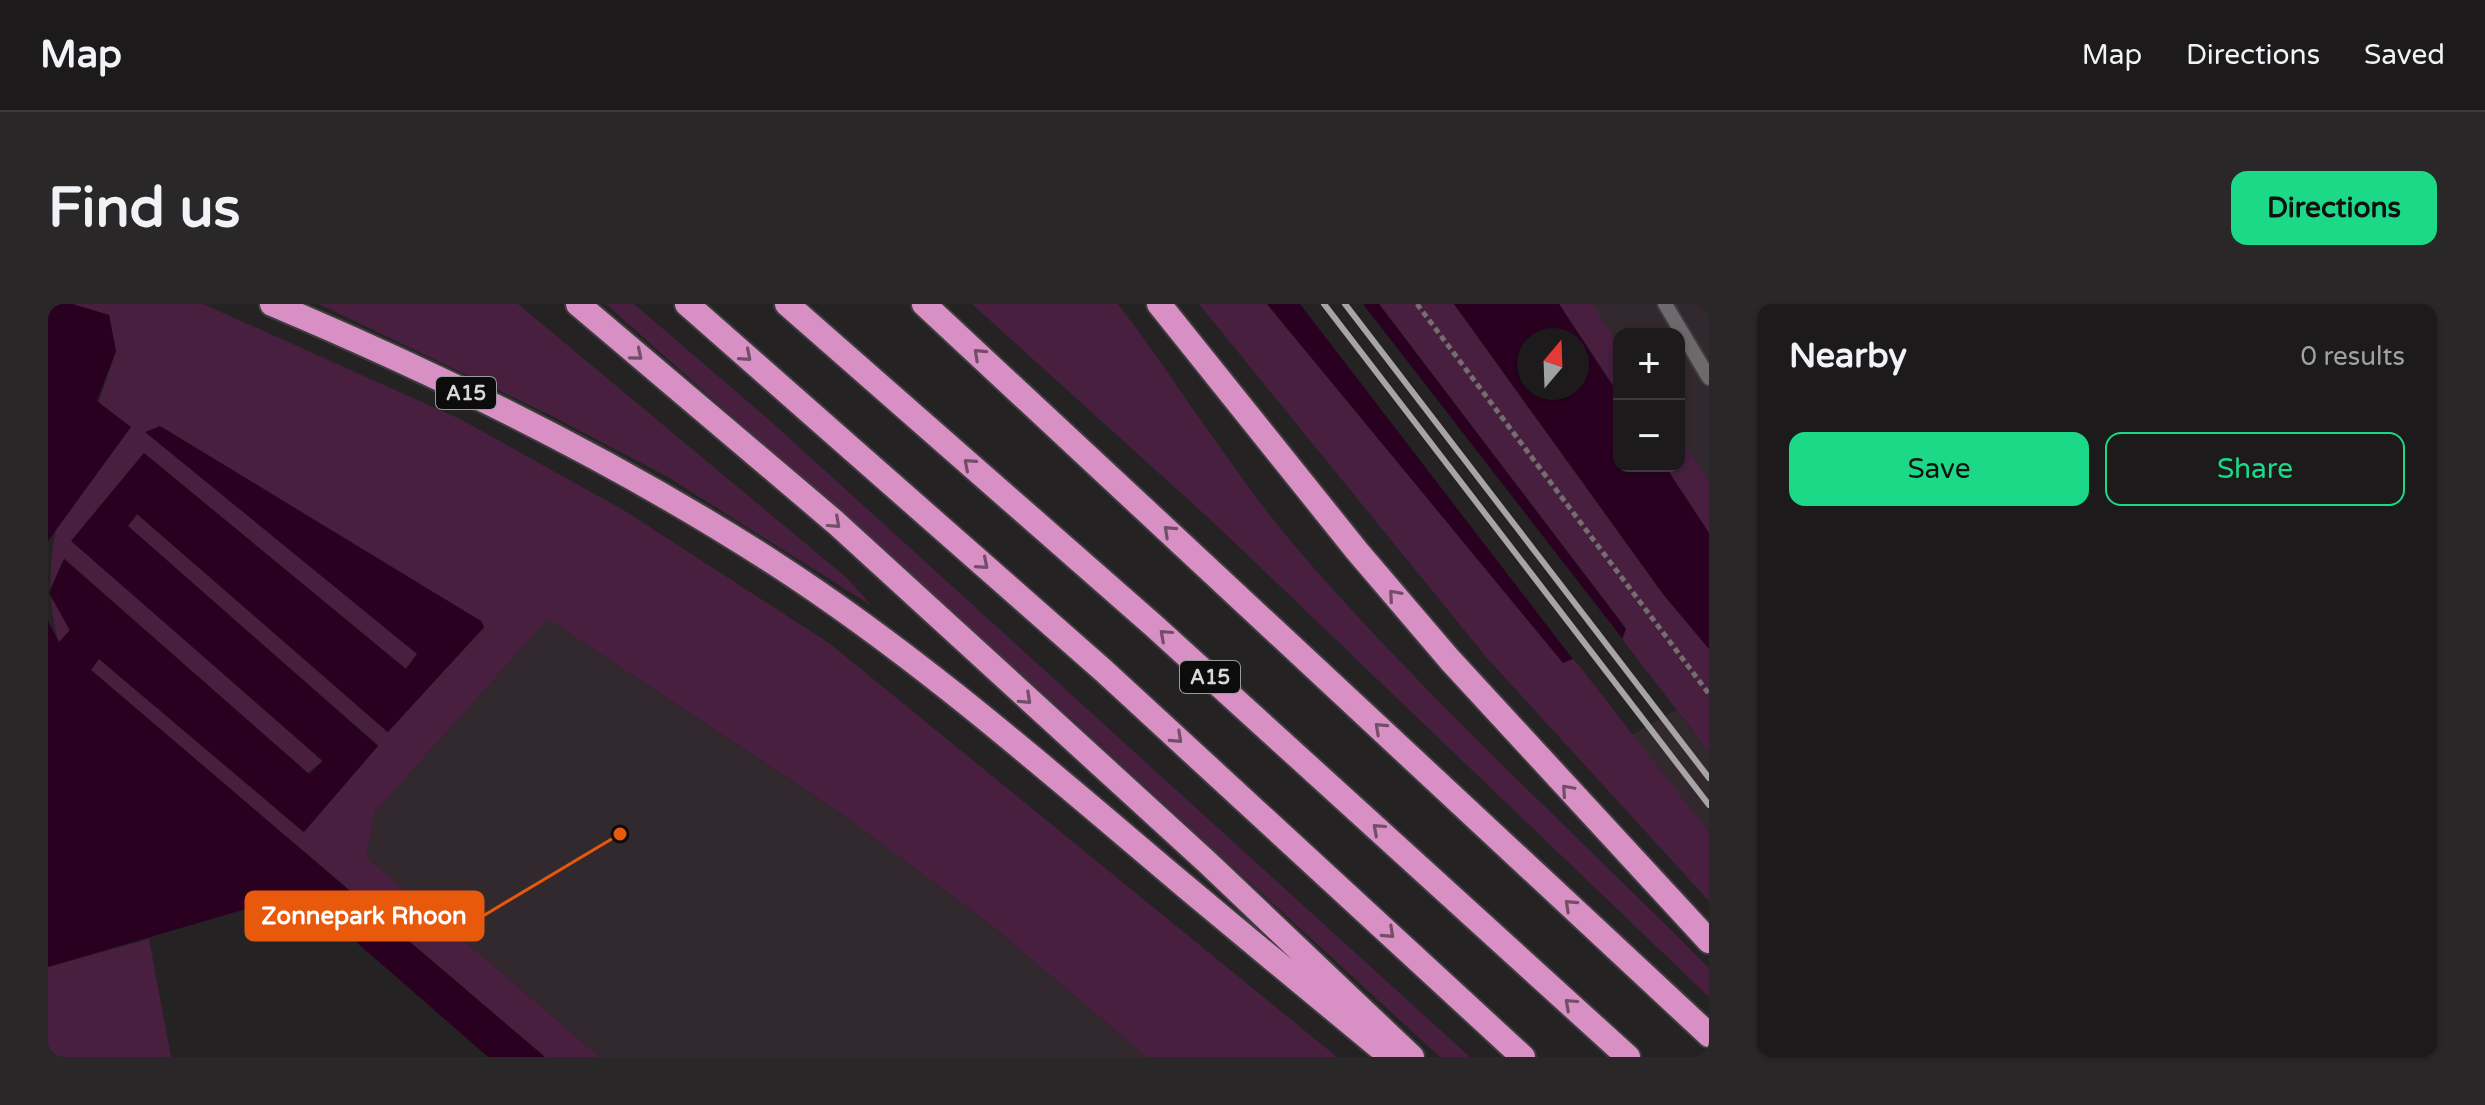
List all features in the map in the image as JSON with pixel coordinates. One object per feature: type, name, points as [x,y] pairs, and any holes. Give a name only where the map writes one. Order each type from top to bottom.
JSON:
[{"type":"highway","name":"A15","points":[[272,304],[445,382],[590,455],[775,563],[884,641],[1061,779],[1391,1057]]},
{"type":"highway","points":[[578,304],[835,522],[1208,863],[1412,1057]]},
{"type":"highway","points":[[687,304],[1104,671],[1523,1057]]},
{"type":"highway","name":"A15","points":[[787,304],[1153,625],[1628,1057]]},
{"type":"highway","points":[[924,304],[1709,1035]]},
{"type":"highway","points":[[1159,304],[1294,474],[1440,648],[1709,941]]},
{"type":"lane","points":[[1665,304],[1709,378]]},
{"type":"path","points":[[1417,304],[1709,694]]},
{"type":"shaded area","points":[[48,304],[72,304],[109,315],[116,351],[97,401],[131,427],[48,541]]},
{"type":"shaded area","points":[[73,304],[203,304],[462,420],[625,511],[829,643],[1337,1057],[1147,1057],[985,920],[829,805],[548,619],[375,812],[366,857],[600,1057],[545,1057],[91,670],[99,659],[303,832],[378,745],[128,526],[137,514],[387,732],[484,628],[483,623],[160,426],[418,653],[406,669],[144,453],[72,540],[322,761],[308,773],[64,558],[51,588],[52,551],[58,523],[116,351],[109,315]]},
{"type":"shaded area","points":[[319,304],[518,304],[847,578],[872,606],[668,477],[552,416]]},
{"type":"shaded area","points":[[606,304],[634,304],[777,427],[1470,1057],[1440,1057],[1072,719]]},
{"type":"shaded area","points":[[972,304],[1118,304],[1286,536],[1458,721],[1709,968],[1709,997],[1213,522]]},
{"type":"shaded area","points":[[1199,304],[1267,304],[1563,662],[1573,658],[1709,832],[1709,901],[1487,658]]},
{"type":"shaded area","points":[[1267,304],[1379,304],[1626,629],[1622,639],[1563,663]]},
{"type":"shaded area","points":[[1379,304],[1454,304],[1517,391],[1517,400],[1523,400],[1663,594],[1709,649],[1709,752],[1622,639],[1626,628]]},
{"type":"shaded area","points":[[1454,304],[1559,304],[1575,328],[1517,328],[1517,391]]},
{"type":"shaded area","points":[[1559,304],[1592,304],[1613,336],[1613,386],[1589,350],[1589,328],[1575,328]]},
{"type":"shaded area","points":[[1591,304],[1709,304],[1709,481],[1685,445],[1685,328],[1613,328],[1613,337]]},
{"type":"shaded area","points":[[1589,350],[1613,386],[1613,472],[1669,472],[1709,533],[1709,649],[1663,594],[1523,400],[1589,400]]},
{"type":"shaded area","points":[[160,426],[481,621],[484,627],[388,732],[137,514],[128,526],[378,746],[304,832],[99,659],[91,670],[545,1057],[488,1057],[300,893],[48,967],[48,621],[59,642],[70,630],[49,593],[64,559],[309,774],[323,761],[71,541],[144,453],[406,669],[417,654],[145,432]]},
{"type":"shaded area","points":[[1685,444],[1709,481],[1709,533],[1669,472],[1685,472]]},
{"type":"shaded area","points":[[51,596],[70,631],[59,643],[55,630]]},
{"type":"shaded area","points":[[548,619],[829,805],[985,920],[1147,1057],[600,1057],[366,857],[375,812]]},
{"type":"shaded area","points":[[1676,710],[1709,752],[1709,832],[1632,735]]},
{"type":"shaded area","points":[[149,939],[171,1057],[48,1057],[48,967]]},
{"type":"pier","points":[[1300,304],[1363,304],[1625,642],[1575,662]]},
{"type":"railway","points":[[1324,304],[1709,805]]},
{"type":"railway","points":[[1345,304],[1709,778]]},
{"type":"place","name":"Zonnepark Rhoon","points":[[620,834]]}]
